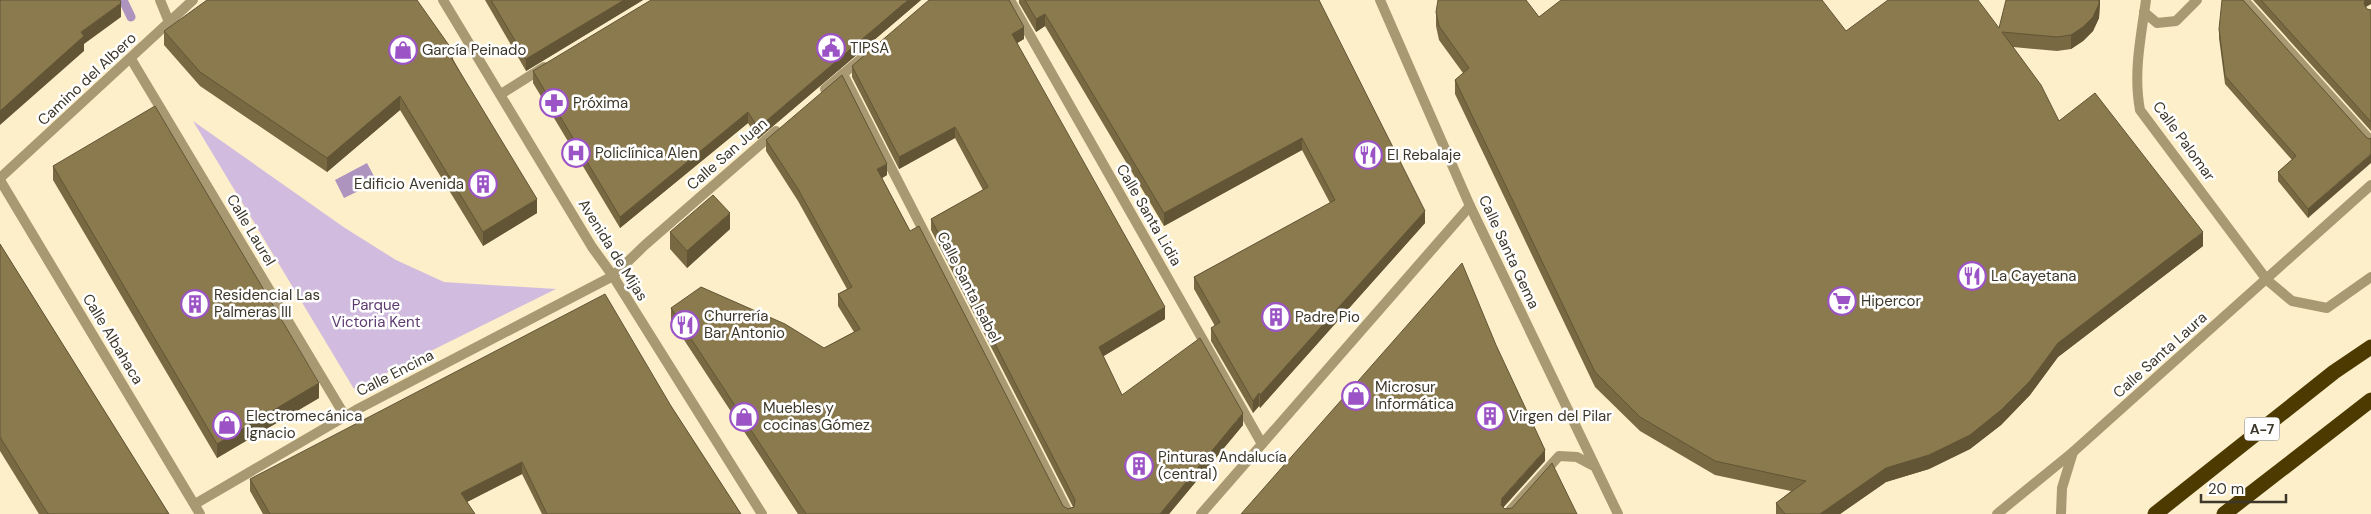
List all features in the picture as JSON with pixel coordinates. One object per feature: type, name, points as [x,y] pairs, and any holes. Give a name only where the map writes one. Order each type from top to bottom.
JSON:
[{"type":"highway","name":"A-7","points":[[2155,514],[2334,372],[2371,347]]},
{"type":"highway","points":[[2224,514],[2371,400]]},
{"type":"street","points":[[160,0],[169,22]]},
{"type":"street","name":"Camino del Albero","points":[[0,179],[193,0]]},
{"type":"street","name":"Avenida de Mijas","points":[[443,0],[592,246],[613,276],[762,514]]},
{"type":"street","name":"Calle Santa Lidia","points":[[1010,0],[1262,444]]},
{"type":"street","name":"Calle Palomar","points":[[2146,0],[2137,67],[2136,89],[2140,110],[2267,280],[2292,301],[2327,308],[2371,276]]},
{"type":"street","points":[[2144,12],[2157,23],[2176,21],[2197,0]]},
{"type":"street","points":[[2244,0],[2371,141]]},
{"type":"street","name":"Calle Santa Gema","points":[[1384,3],[1470,206],[1593,466],[1618,514]]},
{"type":"street","points":[[813,99],[872,49]]},
{"type":"street","name":"Calle Laurel","points":[[131,59],[345,416]]},
{"type":"street","points":[[501,94],[550,64]]},
{"type":"street","name":"Calle Santa Isabel","points":[[843,74],[1070,514]]},
{"type":"street","name":"Calle San Juan","points":[[613,276],[644,245],[784,125]]},
{"type":"street","name":"Calle Albahaca","points":[[0,179],[200,514]]},
{"type":"street","name":"Calle Santa Laura","points":[[1997,514],[2073,452],[2371,186]]},
{"type":"street","points":[[1201,514],[1470,206]]},
{"type":"street","name":"Calle Encina","points":[[195,504],[345,416],[613,276]]},
{"type":"street","points":[[2061,514],[2062,488],[2073,452]]},
{"type":"street","points":[[1507,514],[1559,456],[1577,456],[1593,466]]},
{"type":"green space","name":"Parque Victoria Kent","points":[[193,121],[345,228],[396,260],[444,282],[556,289],[354,389]]},
{"type":"shaded area","points":[[367,163],[377,182],[344,198],[335,180]]},
{"type":"building","points":[[0,0],[120,0],[121,3],[81,32],[84,36],[0,111]]},
{"type":"building","points":[[207,0],[417,0],[453,51],[449,54],[537,199],[483,232],[400,96],[327,158],[200,72],[164,31]]},
{"type":"building","points":[[491,0],[624,0],[526,59]]},
{"type":"building","points":[[651,0],[908,0],[758,128],[748,112],[620,217],[533,71]]},
{"type":"building","points":[[929,0],[1009,0],[1024,27],[1012,34],[1165,307],[1099,347],[1122,395],[1200,338],[1243,413],[1160,514],[806,514],[671,308],[701,287],[785,324],[824,348],[860,329],[838,294],[852,287],[798,189],[766,140],[842,75],[887,164],[877,169],[910,231],[919,226],[1063,506],[1068,509],[1074,507],[1075,500],[931,219],[988,187],[955,127],[899,157],[852,66]]},
{"type":"building","points":[[1025,0],[1319,0],[1425,211],[1253,401],[1211,328],[1220,322],[1194,277],[1335,200],[1302,138],[1164,213],[1045,14],[1036,19]]},
{"type":"building","name":"Hipercor","points":[[1438,0],[1526,0],[1539,17],[1561,0],[1822,0],[1846,31],[1888,0],[1978,0],[1999,28],[2006,0],[2099,0],[2093,17],[2071,35],[2057,37],[2002,32],[2041,85],[2059,121],[2095,93],[2203,232],[2058,343],[2030,381],[2001,410],[1970,435],[1929,455],[1886,468],[1820,514],[1785,514],[1776,503],[1806,481],[1715,461],[1640,417],[1595,372],[1455,80],[1469,68],[1439,26],[1436,12]]},
{"type":"building","points":[[2222,0],[2243,0],[2366,137],[2371,138],[2371,154],[2308,209],[2278,172],[2296,156],[2225,76],[2219,29]]},
{"type":"building","points":[[2261,0],[2365,0],[2364,4],[2367,9],[2371,10],[2371,122]]},
{"type":"building","name":"Residencial Las Palmeras III","points":[[155,106],[319,383],[217,444],[53,166]]},
{"type":"building","points":[[713,195],[730,213],[687,251],[670,232]]},
{"type":"building","points":[[0,244],[169,514],[48,514],[0,437]]},
{"type":"building","points":[[1462,263],[1496,345],[1545,450],[1502,498],[1501,505],[1505,509],[1512,508],[1552,463],[1577,514],[1241,514]]},
{"type":"building","points":[[605,294],[671,406],[741,514],[547,514],[522,462],[461,493],[475,514],[270,514],[250,479]]},
{"type":"waterway","points":[[123,0],[131,17]]},
{"type":"place","name":"TIPSA","points":[[831,48]]},
{"type":"place","name":"García Peinado","points":[[403,50]]},
{"type":"place","name":"Próxima","points":[[554,103]]},
{"type":"place","name":"Policlínica Alen","points":[[576,153]]},
{"type":"place","name":"El Rebalaje","points":[[1368,155]]},
{"type":"place","name":"Edificio Avenida","points":[[483,184]]},
{"type":"place","name":"La Cayetana","points":[[1972,276]]},
{"type":"place","name":"Hipercor","points":[[1842,301]]},
{"type":"place","name":"Residencial Las Palmeras III","points":[[195,304]]},
{"type":"place","name":"Padre Pio","points":[[1276,317]]},
{"type":"place","name":"Churrería Bar Antonio","points":[[685,325]]},
{"type":"place","name":"Microsur Informática","points":[[1356,396]]},
{"type":"place","name":"Virgen del Pilar","points":[[1490,416]]},
{"type":"place","name":"Muebles y cocinas Gómez","points":[[744,417]]},
{"type":"place","name":"Electromecánica Ignacio","points":[[227,425]]},
{"type":"place","name":"Pinturas Andalucía (central)","points":[[1139,466]]}]
